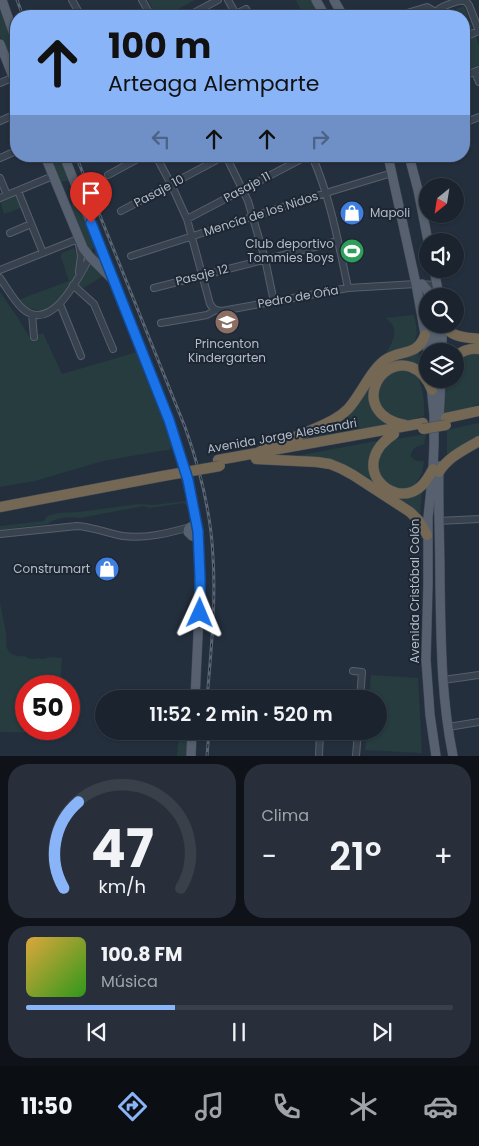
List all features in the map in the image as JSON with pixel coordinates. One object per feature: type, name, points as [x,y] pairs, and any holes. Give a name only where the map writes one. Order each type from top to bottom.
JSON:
[{"type":"highway","points":[[452,333],[460,337],[479,340]]},
{"type":"highway","points":[[257,456],[337,418],[351,405],[382,363],[394,356],[417,348],[425,335]]},
{"type":"highway","points":[[464,351],[479,349]]},
{"type":"highway","points":[[408,425],[393,422],[383,416],[377,409],[374,403],[374,395],[375,386],[380,378],[386,371],[394,367],[410,367],[421,373],[432,390]]},
{"type":"highway","name":"Avenida Jorge Alessandri","points":[[257,456],[394,434],[479,413]]},
{"type":"highway","name":"Avenida Jorge Alessandri","points":[[0,500],[219,463],[408,425],[423,426]]},
{"type":"highway","points":[[394,434],[376,452],[373,466],[375,474],[383,486],[395,492],[404,493],[412,492],[419,488],[449,459],[479,441]]},
{"type":"highway","points":[[257,456],[317,462],[330,464],[342,469],[410,512],[422,526],[427,536]]},
{"type":"highway","name":"Avenida Jorge Alessandri","points":[[0,507],[162,473]]},
{"type":"main road","points":[[2,0],[10,23]]},
{"type":"main road","points":[[0,44],[10,69]]},
{"type":"main road","points":[[47,162],[83,248],[115,282]]},
{"type":"main road","points":[[66,162],[174,436],[188,480],[194,510],[193,531],[199,559],[200,577],[196,690]]},
{"type":"main road","points":[[389,162],[419,284],[426,343]]},
{"type":"main road","points":[[411,162],[426,233]]},
{"type":"main road","points":[[54,180],[61,186],[68,187],[74,180]]},
{"type":"main road","points":[[64,203],[71,196],[80,195]]},
{"type":"main road","points":[[90,257],[97,237]]},
{"type":"main road","points":[[436,278],[438,288]]},
{"type":"main road","points":[[419,284],[424,288]]},
{"type":"main road","name":"Avenida Cristóbal Colón","points":[[436,756],[427,676],[427,536],[429,502],[436,471],[441,388]]},
{"type":"main road","name":"Avenida Cristóbal Colón","points":[[432,390],[443,680],[452,756]]},
{"type":"main road","points":[[191,756],[192,740]]},
{"type":"street","points":[[199,10],[218,0]]},
{"type":"street","points":[[438,10],[449,2],[467,2],[479,31]]},
{"type":"street","points":[[416,10],[427,6],[432,10]]},
{"type":"street","points":[[477,71],[479,82]]},
{"type":"street","points":[[108,175],[131,162]]},
{"type":"street","points":[[159,162],[172,184],[187,219],[211,306],[216,310]]},
{"type":"street","name":"Pasaje 10","points":[[121,211],[214,162]]},
{"type":"street","points":[[228,162],[243,189],[253,216],[274,302]]},
{"type":"street","name":"Pasaje 11","points":[[187,219],[295,162]]},
{"type":"street","points":[[314,162],[338,241],[348,288]]},
{"type":"street","name":"Mencía de los Nidos","points":[[131,256],[392,173]]},
{"type":"street","points":[[0,178],[3,196],[54,180]]},
{"type":"street","points":[[18,191],[43,253]]},
{"type":"street","points":[[10,232],[31,224]]},
{"type":"street","points":[[0,270],[78,239],[81,256],[77,278]]},
{"type":"street","name":"Pasaje 12","points":[[154,288],[338,241]]},
{"type":"street","points":[[0,278],[22,308],[32,314],[44,314],[60,304],[90,257]]},
{"type":"street","name":"Pedro de Oña","points":[[161,323],[207,315],[216,310],[222,311],[348,288],[419,284],[437,285]]},
{"type":"street","points":[[73,285],[94,304],[113,349]]},
{"type":"street","points":[[60,304],[81,356]]},
{"type":"street","points":[[32,314],[34,337]]},
{"type":"street","points":[[438,521],[479,519]]},
{"type":"street","points":[[0,534],[77,526],[124,536],[193,531]]},
{"type":"street","points":[[353,671],[362,672],[361,690]]},
{"type":"street","points":[[443,680],[479,675]]},
{"type":"street","points":[[448,727],[479,722]]},
{"type":"street","points":[[319,756],[320,740]]},
{"type":"street","points":[[356,756],[357,740]]},
{"type":"green space","points":[[148,0],[195,0],[176,10],[154,10]]},
{"type":"green space","points":[[296,0],[313,0],[319,10],[301,10]]},
{"type":"green space","points":[[0,3],[10,33],[10,60],[0,36]]},
{"type":"green space","points":[[464,6],[466,10],[453,10]]},
{"type":"green space","points":[[470,22],[479,45],[479,65],[470,69]]},
{"type":"green space","points":[[52,162],[64,162],[71,180],[60,182]]},
{"type":"green space","points":[[17,194],[23,207],[4,214],[0,201]]},
{"type":"green space","points":[[76,203],[79,204],[96,246],[91,251],[86,247],[70,207]]},
{"type":"green space","points":[[98,244],[109,272],[84,288],[77,284],[90,263]]},
{"type":"green space","points":[[74,248],[78,262],[76,286],[46,312],[24,307],[18,300],[69,281],[61,257],[62,253]]},
{"type":"green space","points":[[0,292],[30,338],[43,333],[62,374],[137,352],[155,393],[173,445],[169,450],[103,461],[35,481],[0,487]]},
{"type":"green space","points":[[414,315],[417,333],[414,347],[381,360],[392,343],[394,333],[392,324],[386,318]]},
{"type":"green space","points":[[419,352],[419,369],[399,364],[370,395],[395,425],[289,443],[329,426],[386,362]]},
{"type":"green space","points":[[479,353],[479,404],[443,414],[447,388],[464,388],[464,355]]},
{"type":"green space","points":[[409,369],[417,377],[424,402],[424,416],[404,421],[399,420],[390,416],[379,407],[378,386],[391,372]]},
{"type":"green space","points":[[479,423],[479,437],[447,456],[447,430]]},
{"type":"green space","points":[[426,434],[424,444],[415,448],[411,453],[412,458],[424,461],[422,473],[416,483],[417,487],[402,490],[384,483],[375,461],[391,440]]},
{"type":"green space","points":[[382,440],[376,447],[379,486],[422,492],[419,516],[354,472],[291,457]]},
{"type":"green space","points":[[187,501],[189,505],[187,506],[183,503],[149,508],[144,506],[80,518],[59,519],[48,524],[0,530],[0,526],[44,521],[47,516],[58,513]]},
{"type":"green space","points":[[0,603],[6,630],[7,646],[11,654],[31,659],[62,658],[61,675],[15,675],[15,732],[0,732]]},
{"type":"green space","points":[[371,675],[418,678],[422,753],[365,750],[366,740],[387,740],[387,690],[370,690]]},
{"type":"green space","points":[[178,740],[188,740],[187,756],[177,756]]},
{"type":"railway","points":[[17,0],[21,10]]},
{"type":"railway","points":[[78,162],[185,427],[204,491],[212,540],[214,575],[213,628],[208,690]]},
{"type":"railway","points":[[207,756],[208,740]]},
{"type":"place","name":"Mapoli","points":[[352,213]]},
{"type":"place","name":"Club deportivo Tommies Boys","points":[[352,251]]},
{"type":"place","name":"Princenton Kindergarten","points":[[227,322]]},
{"type":"place","name":"Construmart","points":[[107,569]]},
{"type":"route","points":[[91,223],[169,420],[188,480],[198,531],[200,613]]}]
